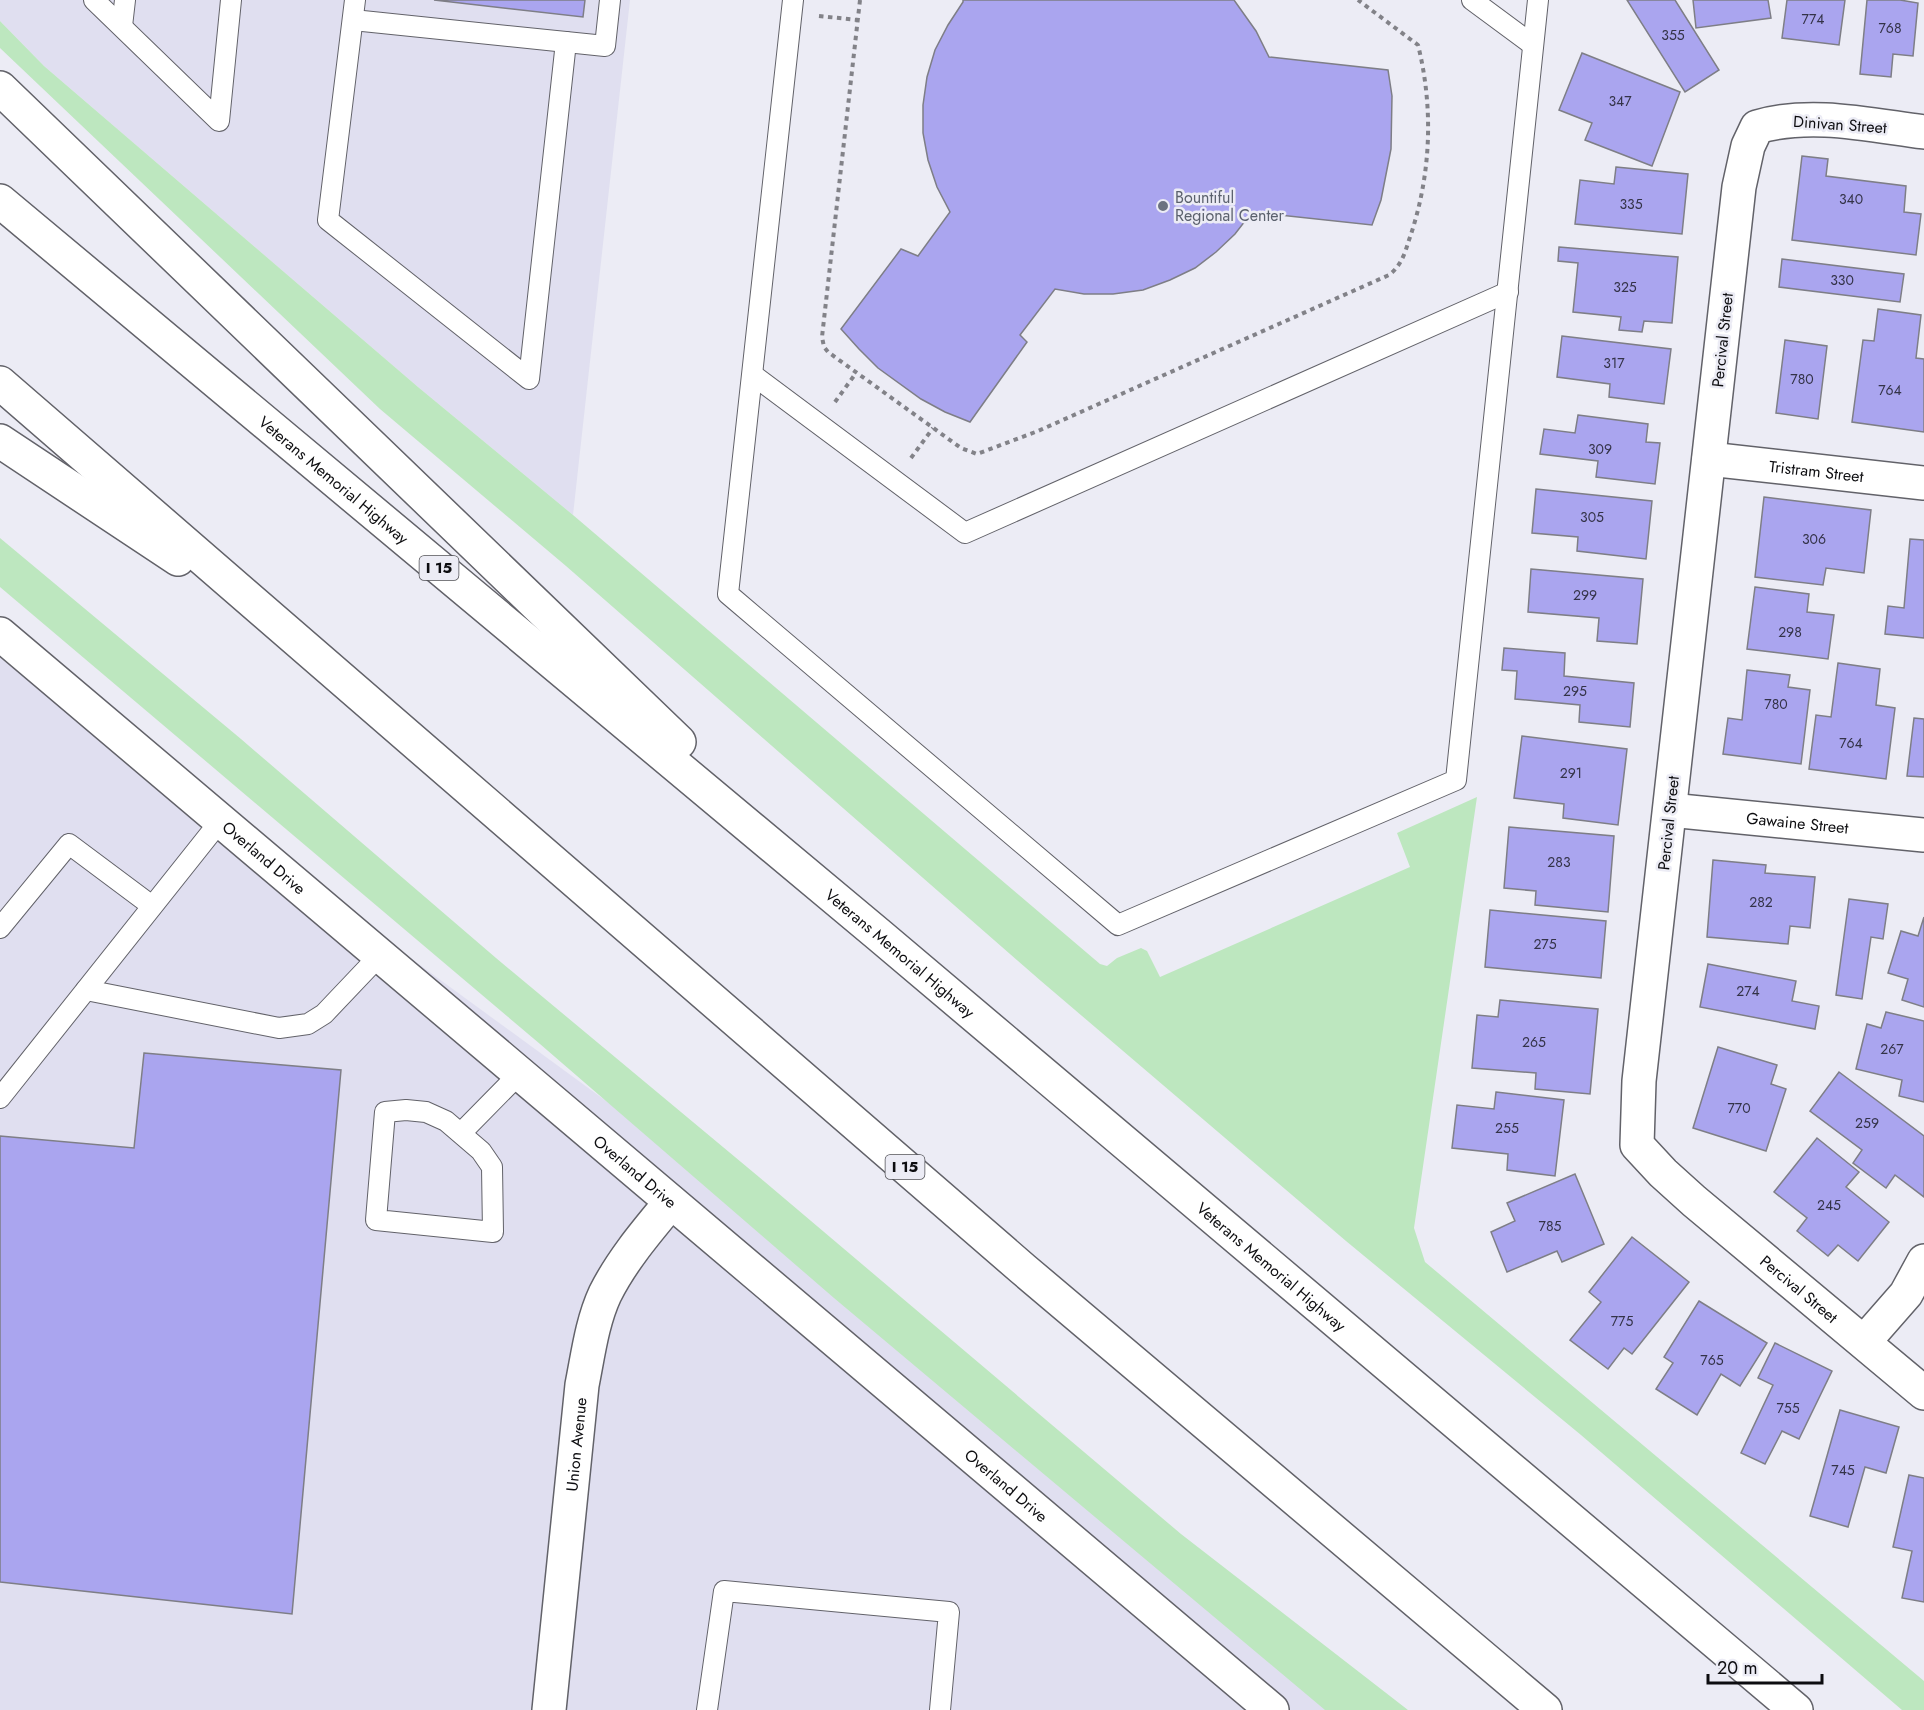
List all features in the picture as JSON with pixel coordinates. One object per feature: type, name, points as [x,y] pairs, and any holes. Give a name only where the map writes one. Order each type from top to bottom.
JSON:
[{"type":"main road","points":[[0,88],[879,935]]},
{"type":"main road","name":"Dinivan Street","points":[[1757,127],[1776,122],[1817,120],[1924,132]]},
{"type":"main road","name":"Percival Street","points":[[1757,127],[1748,146],[1739,187],[1639,1081],[1637,1145],[1694,1201],[1924,1393]]},
{"type":"main road","name":"Veterans Memorial Highway","points":[[0,201],[879,935],[1796,1710]]},
{"type":"main road","name":"I 15","points":[[0,383],[1023,1269],[1545,1710]]},
{"type":"main road","points":[[0,441],[130,528],[271,617]]},
{"type":"main road","name":"Tristram Street","points":[[1709,459],[1924,483]]},
{"type":"main road","name":"Overland Drive","points":[[0,634],[1272,1710]]},
{"type":"main road","name":"Gawaine Street","points":[[1670,810],[1924,836]]},
{"type":"main road","name":"Union Avenue","points":[[549,1710],[582,1385],[591,1336],[605,1295],[627,1258],[671,1202]]},
{"type":"main road","points":[[1864,1342],[1906,1294],[1924,1261]]},
{"type":"lane","points":[[94,0],[219,121],[231,0]]},
{"type":"lane","points":[[122,26],[125,0]]},
{"type":"lane","points":[[355,0],[328,220],[529,379],[566,42]]},
{"type":"lane","points":[[353,20],[605,46],[610,0]]},
{"type":"lane","points":[[1472,0],[1533,45]]},
{"type":"lane","points":[[793,6],[728,594],[1118,925],[1456,780],[1538,0]]},
{"type":"lane","points":[[753,375],[965,533],[1508,292]]},
{"type":"lane","points":[[0,1098],[220,820]]},
{"type":"lane","points":[[0,928],[69,844],[152,906]]},
{"type":"lane","points":[[86,990],[279,1028],[308,1024],[324,1014],[380,955]]},
{"type":"lane","points":[[461,1132],[520,1073]]},
{"type":"lane","points":[[406,1110],[426,1112],[446,1121],[461,1132],[481,1151],[492,1167],[493,1232],[376,1220],[385,1112],[406,1110]]},
{"type":"lane","points":[[707,1710],[724,1591],[949,1612],[940,1710]]},
{"type":"path","points":[[860,0],[822,337],[824,347],[837,359],[961,448],[977,454],[1048,426],[1396,270],[1413,228],[1424,180],[1429,132],[1426,85],[1418,45],[1358,0]]},
{"type":"path","points":[[793,6],[858,20]]},
{"type":"shaded area","points":[[0,0],[630,0],[573,515],[418,387],[44,66],[0,21]]},
{"type":"shaded area","points":[[0,658],[870,1294],[1367,1710],[0,1710]]},
{"type":"green space","points":[[0,21],[44,66],[418,387],[573,515],[1100,964],[1107,966],[1117,958],[1141,948],[1147,951],[1160,977],[1410,867],[1397,833],[1477,797],[1414,1228],[1425,1262],[1924,1681],[1924,1710],[1902,1710],[1581,1435],[1346,1241],[1041,981],[566,566],[380,409],[0,48]]},
{"type":"green space","points":[[0,538],[1181,1534],[1408,1710],[1325,1710],[834,1298],[540,1044],[0,587]]},
{"type":"building","points":[[434,0],[585,0],[583,17]]},
{"type":"building","name":"Bountiful Regional Center","points":[[963,0],[1234,0],[1256,31],[1269,57],[1388,70],[1392,96],[1391,149],[1381,200],[1372,225],[1252,212],[1235,234],[1216,252],[1195,268],[1170,280],[1143,290],[1113,294],[1084,294],[1055,289],[1020,335],[1027,342],[970,422],[921,399],[878,368],[841,329],[901,249],[918,256],[950,212],[937,187],[928,160],[923,133],[923,105],[927,77],[935,50]]},
{"type":"building","points":[[1627,0],[1675,0],[1719,70],[1685,92]]},
{"type":"building","points":[[1693,0],[1768,0],[1771,18],[1696,28]]},
{"type":"building","points":[[1787,0],[1845,0],[1839,45],[1782,38]]},
{"type":"building","points":[[1867,0],[1900,0],[1918,3],[1913,56],[1893,54],[1891,77],[1860,74]]},
{"type":"building","points":[[1582,53],[1680,92],[1652,166],[1585,140],[1592,123],[1559,110]]},
{"type":"building","points":[[1802,156],[1828,159],[1826,176],[1906,186],[1904,212],[1921,214],[1916,255],[1792,240]]},
{"type":"building","points":[[1616,167],[1688,174],[1682,234],[1575,224],[1580,180],[1614,184]]},
{"type":"building","points":[[1559,247],[1678,257],[1672,323],[1644,321],[1642,332],[1619,330],[1621,317],[1573,312],[1578,263],[1558,261]]},
{"type":"building","points":[[1782,259],[1904,274],[1900,302],[1779,287]]},
{"type":"building","points":[[1878,309],[1921,315],[1916,358],[1924,359],[1924,432],[1852,422],[1863,340],[1874,341]]},
{"type":"building","points":[[1562,336],[1671,349],[1664,404],[1609,397],[1610,384],[1557,377]]},
{"type":"building","points":[[1785,340],[1827,346],[1818,419],[1776,413]]},
{"type":"building","points":[[1578,415],[1648,424],[1646,442],[1660,443],[1655,484],[1596,477],[1598,461],[1540,454],[1544,429],[1575,433]]},
{"type":"building","points":[[1536,489],[1652,501],[1646,559],[1577,551],[1578,537],[1532,533]]},
{"type":"building","points":[[1764,497],[1871,510],[1864,573],[1826,568],[1823,585],[1755,577]]},
{"type":"building","points":[[1910,539],[1924,540],[1924,638],[1885,634],[1888,606],[1904,608]]},
{"type":"building","points":[[1531,569],[1643,579],[1637,644],[1597,641],[1599,618],[1528,612]]},
{"type":"building","points":[[1755,587],[1809,594],[1807,612],[1834,615],[1828,659],[1747,649]]},
{"type":"building","points":[[1504,648],[1565,653],[1564,676],[1634,683],[1630,727],[1579,722],[1580,705],[1515,699],[1517,671],[1502,670]]},
{"type":"building","points":[[1838,663],[1880,669],[1876,705],[1895,708],[1886,779],[1809,769],[1816,715],[1831,717]]},
{"type":"building","points":[[1747,670],[1790,675],[1788,687],[1810,690],[1801,764],[1723,754],[1728,718],[1742,720]]},
{"type":"building","points":[[1914,718],[1924,719],[1924,777],[1907,776]]},
{"type":"building","points":[[1522,736],[1627,749],[1618,825],[1563,818],[1564,804],[1514,798]]},
{"type":"building","points":[[1509,827],[1614,836],[1608,912],[1535,905],[1536,891],[1504,888]]},
{"type":"building","points":[[1713,860],[1766,865],[1765,873],[1815,877],[1810,928],[1790,926],[1788,944],[1707,937]]},
{"type":"building","points":[[1849,899],[1888,904],[1883,939],[1871,937],[1862,999],[1836,995]]},
{"type":"building","points":[[1490,910],[1606,921],[1601,978],[1485,967]]},
{"type":"building","points":[[1924,917],[1924,1007],[1902,1000],[1908,979],[1888,973],[1901,931],[1918,936]]},
{"type":"building","points":[[1708,964],[1796,981],[1792,1001],[1819,1006],[1815,1029],[1700,1007]]},
{"type":"building","points":[[1500,1000],[1598,1009],[1590,1094],[1535,1089],[1536,1073],[1472,1068],[1477,1015],[1498,1017]]},
{"type":"building","points":[[1886,1012],[1924,1021],[1924,1102],[1899,1096],[1902,1080],[1856,1069],[1867,1024],[1881,1028]]},
{"type":"building","points":[[1718,1047],[1777,1065],[1771,1084],[1786,1089],[1766,1151],[1693,1128]]},
{"type":"building","points":[[144,1053],[341,1070],[292,1614],[0,1582],[0,1136],[134,1148]]},
{"type":"building","points":[[1839,1072],[1924,1136],[1924,1197],[1895,1175],[1886,1188],[1853,1163],[1862,1150],[1810,1111]]},
{"type":"building","points":[[1496,1092],[1564,1100],[1555,1176],[1507,1170],[1508,1154],[1452,1148],[1457,1105],[1494,1109]]},
{"type":"building","points":[[1817,1138],[1859,1172],[1846,1187],[1889,1222],[1858,1261],[1838,1245],[1828,1256],[1797,1231],[1807,1218],[1774,1192]]},
{"type":"building","points":[[1575,1174],[1604,1244],[1562,1262],[1557,1251],[1507,1272],[1491,1232],[1515,1221],[1507,1203]]},
{"type":"building","points":[[1632,1237],[1689,1282],[1632,1354],[1624,1348],[1608,1369],[1570,1340],[1601,1302],[1589,1292]]},
{"type":"building","points":[[1699,1301],[1767,1343],[1740,1386],[1721,1374],[1697,1415],[1656,1389],[1673,1363],[1664,1357]]},
{"type":"building","points":[[1775,1343],[1832,1371],[1799,1439],[1782,1431],[1765,1464],[1741,1453],[1773,1385],[1758,1378]]},
{"type":"building","points":[[1840,1410],[1899,1427],[1886,1473],[1865,1467],[1848,1527],[1810,1516]]},
{"type":"building","points":[[1909,1475],[1924,1478],[1924,1602],[1902,1598],[1912,1551],[1893,1547]]},
{"type":"place","name":"Bountiful Regional Center","points":[[1163,206]]}]
